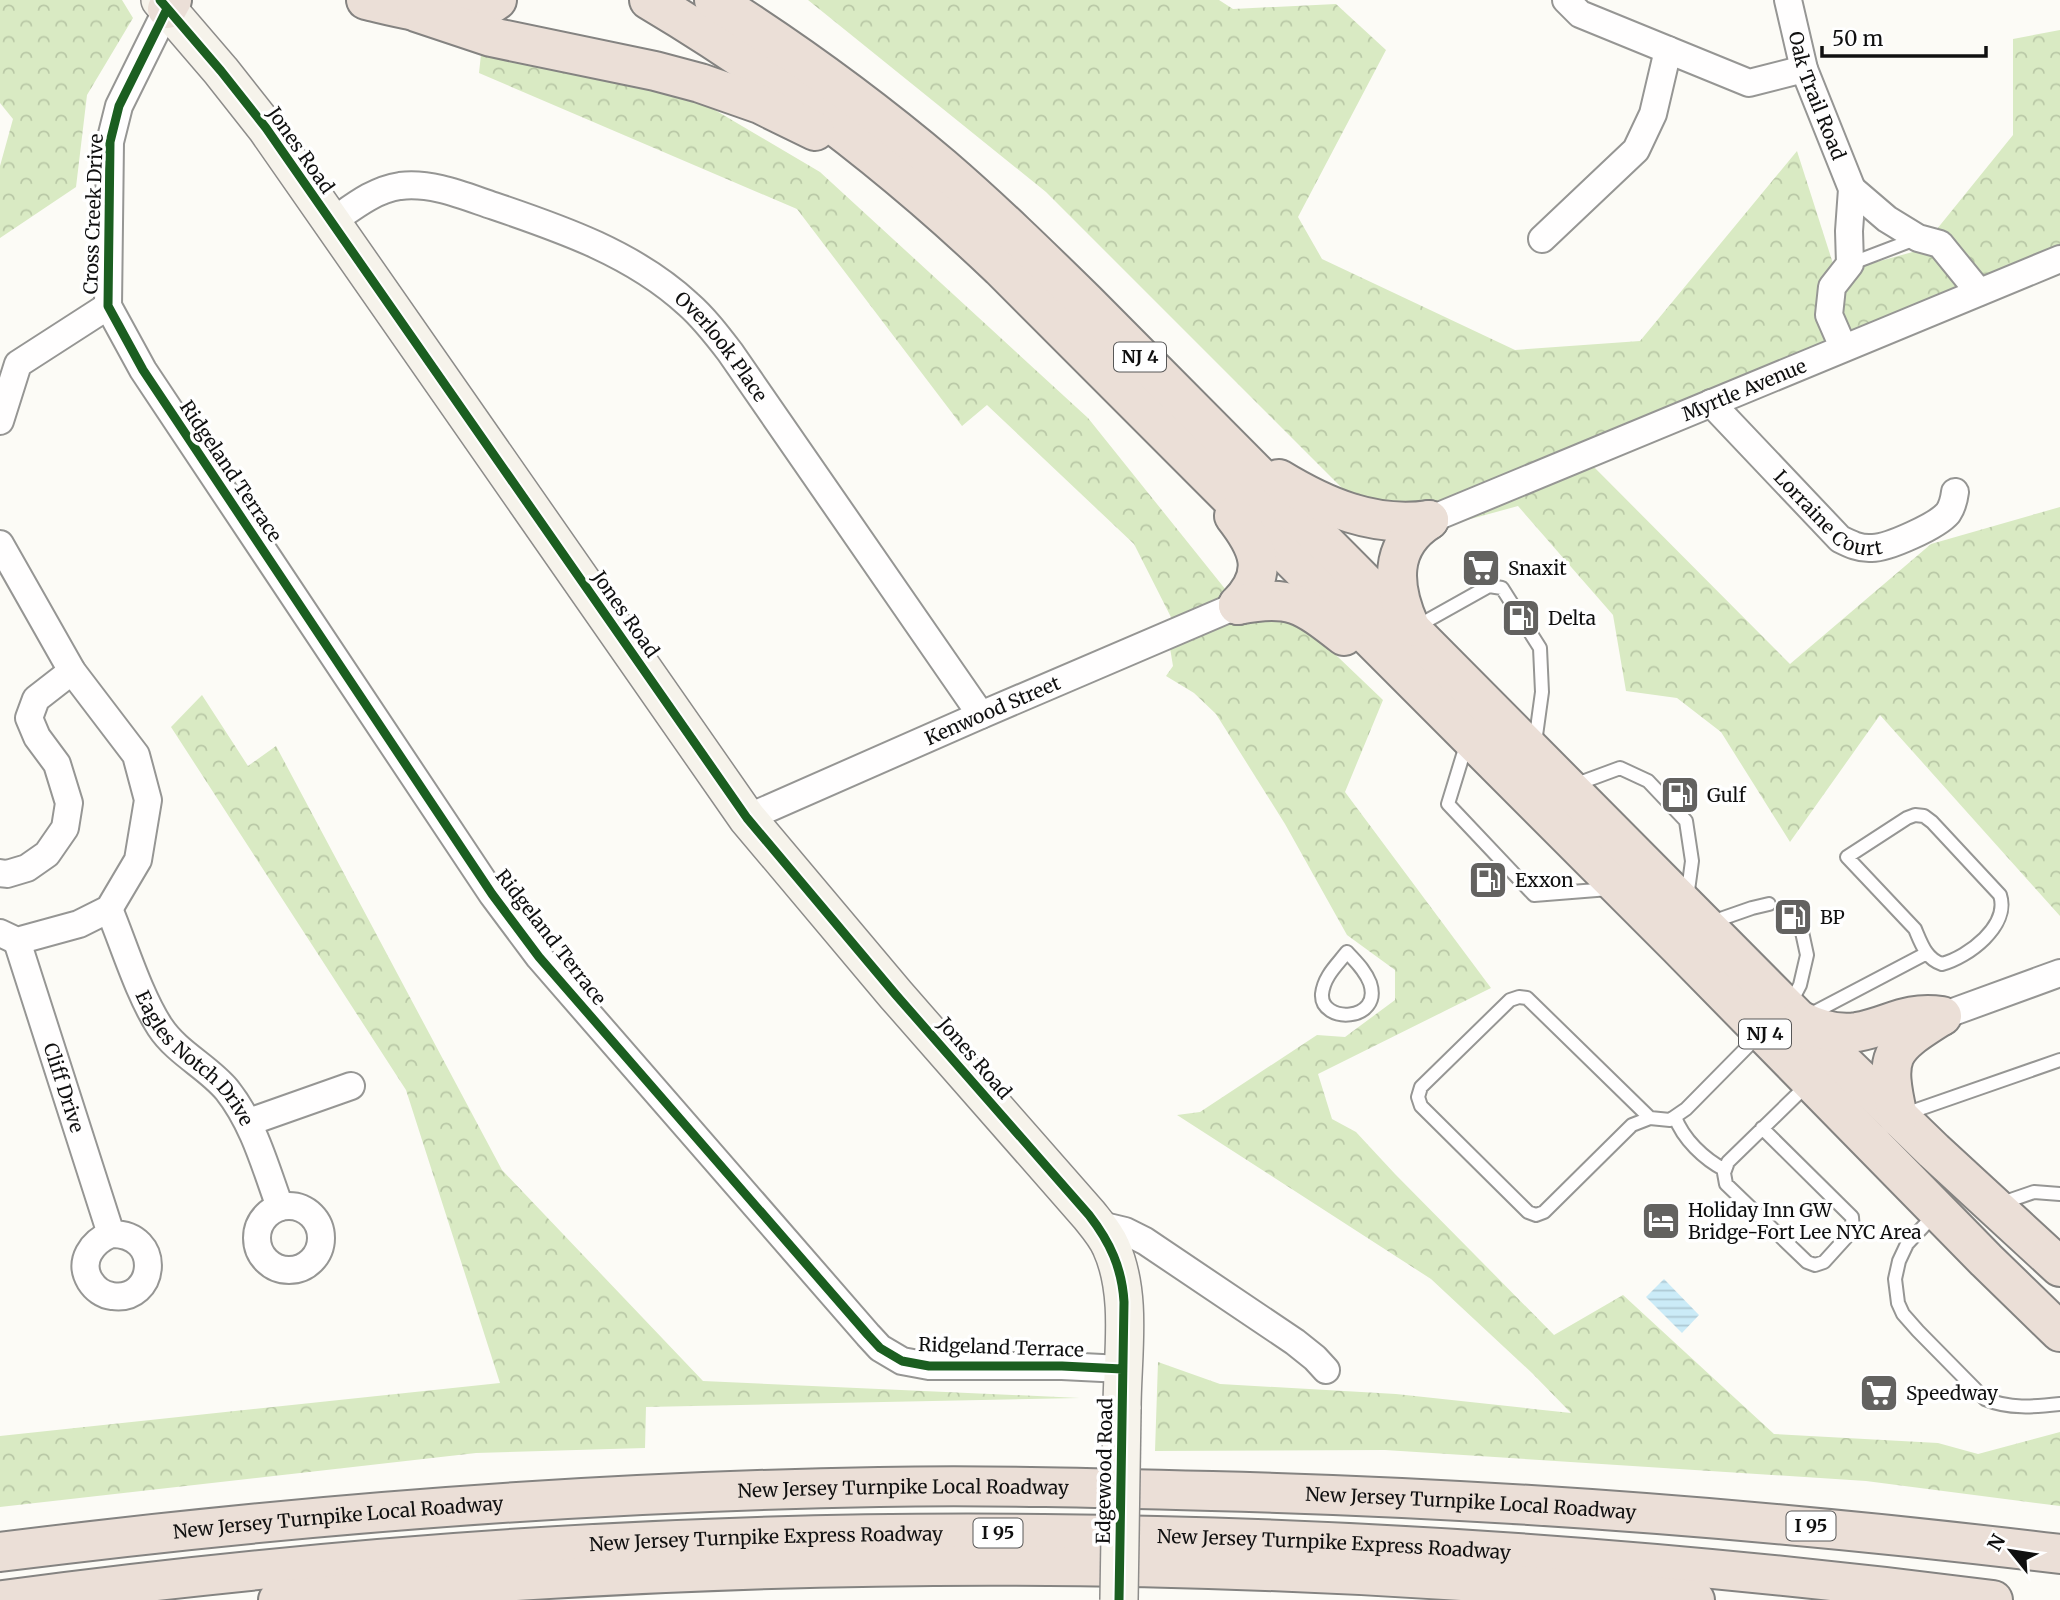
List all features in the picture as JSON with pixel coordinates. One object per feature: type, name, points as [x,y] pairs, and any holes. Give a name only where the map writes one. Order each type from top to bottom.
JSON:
[{"type":"highway","points":[[366,0],[416,12],[491,37],[677,76],[719,89],[760,104],[802,124],[912,187]]},
{"type":"highway","points":[[416,12],[465,13],[485,8],[497,0]]},
{"type":"highway","name":"NJ 4","points":[[649,0],[786,88],[851,136],[1185,427],[1410,629],[1695,916],[1783,1020],[1811,1080],[1937,1211],[2060,1332]]},
{"type":"highway","name":"NJ 4","points":[[714,0],[782,44],[846,91],[941,166],[1029,247],[1185,427],[1461,728],[1619,888],[1898,1116],[2060,1267]]},
{"type":"highway","points":[[1185,427],[1328,505],[1383,521],[1400,523],[1429,520]]},
{"type":"highway","points":[[1185,427],[1237,521],[1253,544],[1259,563],[1250,591],[1238,606]]},
{"type":"highway","points":[[1410,629],[1399,591],[1398,560],[1405,541],[1429,520]]},
{"type":"highway","points":[[1238,606],[1282,600],[1302,606],[1461,728]]},
{"type":"highway","points":[[1783,1020],[1845,1033],[1867,1030],[1917,1014],[1942,1016]]},
{"type":"highway","points":[[1898,1116],[1892,1088],[1892,1058],[1902,1043],[1942,1016]]},
{"type":"highway","name":"New Jersey Turnpike Local Roadway","points":[[0,1552],[189,1529],[496,1503],[769,1489],[970,1486],[1293,1493],[1495,1503],[1772,1523],[2060,1554]]},
{"type":"highway","name":"New Jersey Turnpike Express Roadway","points":[[3,1600],[189,1577],[476,1551],[780,1536],[1040,1534],[1246,1539],[1547,1555],[1802,1577],[1993,1600]]},
{"type":"highway","points":[[1972,1544],[2060,1538]]},
{"type":"highway","name":"New Jersey Turnpike Express Roadway","points":[[278,1600],[424,1587],[635,1574],[783,1568],[977,1566],[1322,1573],[1525,1585],[1695,1600]]},
{"type":"street","points":[[1566,0],[1580,14],[1749,83],[1804,69]]},
{"type":"street","name":"Oak Trail Road","points":[[1788,0],[1804,69],[1852,189]]},
{"type":"street","name":"Jones Road","points":[[166,3],[244,100],[747,818],[896,995],[1096,1224]]},
{"type":"street","name":"Cross Creek Drive","points":[[0,421],[9,358],[108,306],[112,132],[124,94],[166,3]]},
{"type":"street","points":[[1542,239],[1636,150],[1653,114],[1668,50]]},
{"type":"street","name":"Overlook Place","points":[[330,223],[377,192],[404,186],[433,188],[463,195],[575,235],[624,260],[674,292],[701,317],[730,352],[981,715]]},
{"type":"street","points":[[1852,189],[1886,219],[1918,238],[1940,244],[1979,292]]},
{"type":"street","points":[[1843,348],[1829,315],[1832,287],[1850,264],[1852,189]]},
{"type":"street","name":"Myrtle Avenue","points":[[1429,520],[2060,259]]},
{"type":"street","name":"Ridgeland Terrace","points":[[108,306],[143,370],[492,894],[548,968],[880,1348],[902,1361],[929,1366],[1122,1369]]},
{"type":"street","name":"Lorraine Court","points":[[1710,403],[1840,539],[1855,546],[1871,549],[1886,546],[1942,519],[1950,511],[1955,492]]},
{"type":"street","points":[[0,544],[72,671],[136,755],[148,800],[138,860],[109,909],[79,924],[9,937]]},
{"type":"street","name":"Kenwood Street","points":[[747,818],[1238,606]]},
{"type":"street","points":[[0,873],[7,874],[27,868],[47,854],[65,828],[69,803],[57,764],[37,737],[29,718],[36,699],[72,671]]},
{"type":"street","name":"Eagles Notch Drive","points":[[109,909],[150,1009],[162,1030],[181,1051],[225,1088],[249,1122],[280,1207]]},
{"type":"street","name":"Cliff Drive","points":[[9,937],[111,1234]]},
{"type":"street","points":[[1942,1016],[2060,973]]},
{"type":"street","points":[[249,1122],[351,1086]]},
{"type":"street","points":[[1096,1224],[1125,1231],[1145,1241],[1295,1342],[1326,1370]]},
{"type":"street","name":"Edgewood Road","points":[[1096,1224],[1111,1247],[1121,1279],[1124,1319],[1119,1600]]},
{"type":"lane","points":[[1850,264],[1918,238]]},
{"type":"lane","points":[[1410,629],[1489,586],[1502,588],[1540,648],[1542,692],[1534,753]]},
{"type":"lane","points":[[1461,728],[1448,804],[1534,895],[1619,888]]},
{"type":"lane","points":[[1567,787],[1620,768],[1648,780],[1686,821],[1692,860],[1695,916],[1769,904]]},
{"type":"lane","points":[[1915,815],[1924,816],[1932,822],[2002,899],[2001,909],[1993,926],[1976,947],[1942,964],[1934,961],[1927,953],[1915,929],[1847,857],[1915,815]]},
{"type":"lane","points":[[1783,1020],[1800,985],[1807,955],[1802,932]]},
{"type":"lane","points":[[1347,952],[1362,967],[1371,990],[1368,1004],[1358,1014],[1350,1015],[1338,1013],[1328,1007],[1322,998],[1329,974],[1347,952]]},
{"type":"lane","points":[[1650,1118],[1527,998],[1519,997],[1510,1000],[1421,1087],[1418,1097],[1421,1106],[1528,1212],[1536,1215],[1544,1212],[1632,1125],[1650,1118],[1670,1120],[1686,1109],[1783,1020],[1927,953]]},
{"type":"lane","points":[[1898,1116],[2060,1059]]},
{"type":"lane","points":[[1762,1128],[1852,1217],[1854,1225],[1850,1234],[1824,1262],[1811,1265],[1726,1184],[1724,1173],[1728,1162],[1762,1128],[1811,1080]]},
{"type":"lane","points":[[1675,1116],[1680,1130],[1711,1162],[1725,1170]]},
{"type":"lane","points":[[1992,1206],[2034,1192],[2055,1194],[2060,1205]]},
{"type":"lane","points":[[1937,1211],[1907,1244],[1899,1261],[1895,1279],[1903,1314],[1984,1399],[2009,1406],[2060,1404]]},
{"type":"green space","points":[[0,0],[122,0],[133,18],[87,95],[76,187],[0,238],[0,166],[13,119],[0,103]]},
{"type":"green space","points":[[808,0],[1219,0],[1233,9],[1336,4],[1386,50],[1298,217],[1322,259],[1515,350],[1640,341],[1797,151],[1836,273],[1920,250],[2013,135],[2013,39],[2060,30],[2060,252],[1586,459],[1790,664],[1931,544],[2060,507],[2060,916],[1880,715],[1790,842],[1721,732],[1677,698],[1626,691],[1613,615],[1518,506],[1394,540],[1046,192]]},
{"type":"green space","points":[[482,45],[703,103],[820,172],[1088,418],[1238,605],[1293,621],[1315,635],[1383,700],[1345,792],[1491,988],[1318,1074],[1332,1119],[1356,1132],[1554,1335],[1623,1295],[1774,1434],[1938,1443],[1978,1454],[2060,1432],[2060,1506],[1866,1481],[1385,1450],[1155,1451],[1158,1362],[1220,1384],[1396,1394],[1571,1413],[1431,1279],[1177,1115],[1200,1112],[1317,1035],[1345,1037],[1395,1000],[1395,970],[1347,935],[1285,824],[1216,714],[1194,693],[1166,676],[1173,666],[1168,636],[1178,631],[1134,544],[987,405],[962,426],[797,209],[479,73]]},
{"type":"green space","points":[[202,695],[248,766],[276,746],[502,1170],[703,1381],[1080,1398],[646,1407],[645,1448],[476,1453],[0,1507],[0,1436],[500,1383],[406,1090],[171,727]]},
{"type":"water","points":[[1664,1279],[1699,1315],[1682,1333],[1646,1297]]},
{"type":"cycle path","points":[[160,0],[266,128],[747,818],[896,995],[1089,1215],[1103,1235],[1118,1267],[1124,1302],[1119,1600]]},
{"type":"cycle path","points":[[167,9],[119,106],[110,142],[108,306],[143,370],[492,894],[539,957],[880,1348],[902,1361],[929,1366],[1122,1369]]},
{"type":"place","name":"Snaxit","points":[[1481,568]]},
{"type":"place","name":"Delta","points":[[1521,618]]},
{"type":"place","name":"Gulf","points":[[1680,795]]},
{"type":"place","name":"Exxon","points":[[1488,880]]},
{"type":"place","name":"BP","points":[[1793,917]]},
{"type":"place","name":"Holiday Inn GW Bridge-Fort Lee NYC Area","points":[[1661,1221]]},
{"type":"place","name":"Speedway","points":[[1879,1393]]}]
